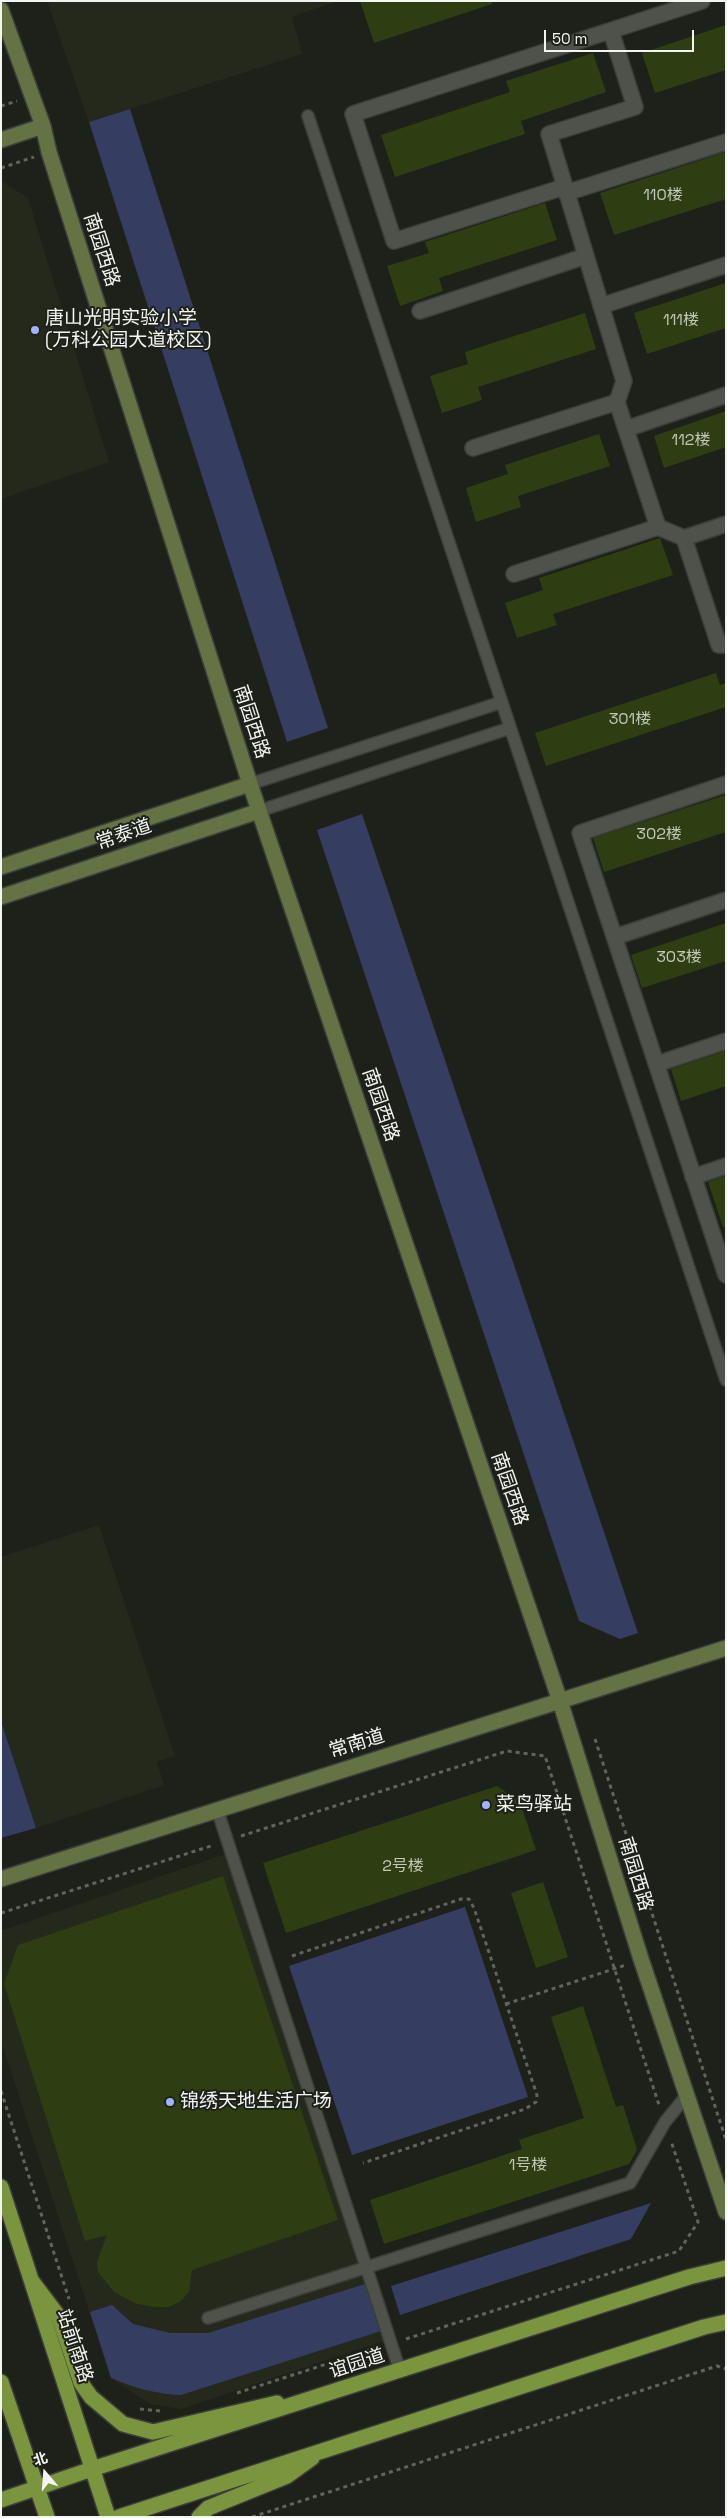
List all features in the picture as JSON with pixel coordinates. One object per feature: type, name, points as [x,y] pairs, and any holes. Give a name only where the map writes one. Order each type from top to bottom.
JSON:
[{"type":"main road","name":"站前南路","points":[[1,2187],[108,2517]]},
{"type":"main road","name":"谊园道","points":[[1,2500],[689,2277],[726,2268]]},
{"type":"main road","points":[[31,2280],[59,2317],[81,2383],[91,2397],[123,2424],[153,2432],[268,2403],[306,2401]]},
{"type":"main road","points":[[119,2517],[704,2327],[726,2322]]},
{"type":"main road","points":[[1,2382],[46,2517]]},
{"type":"main road","points":[[199,2517],[208,2508],[288,2476],[320,2451]]},
{"type":"street","points":[[702,1],[353,114],[394,241],[726,142]]},
{"type":"street","name":"南园西路","points":[[1,10],[43,126],[49,152],[250,784],[560,1701],[641,1959],[726,2212]]},
{"type":"street","points":[[611,31],[635,107],[549,134],[624,381],[617,402],[658,527]]},
{"type":"street","points":[[1,140],[43,126]]},
{"type":"street","points":[[420,311],[586,256]]},
{"type":"street","points":[[601,306],[726,265]]},
{"type":"street","points":[[626,429],[726,395]]},
{"type":"street","points":[[473,448],[617,402]]},
{"type":"street","points":[[514,574],[658,527],[684,538],[726,524]]},
{"type":"street","points":[[684,538],[719,645],[726,645]]},
{"type":"street","name":"常泰道","points":[[1,867],[250,784]]},
{"type":"street","points":[[726,784],[580,833],[726,1275]]},
{"type":"street","name":"常泰道","points":[[1,898],[259,811]]},
{"type":"street","points":[[615,937],[726,900]]},
{"type":"street","points":[[657,1064],[726,1042]]},
{"type":"street","points":[[694,1176],[726,1166]]},
{"type":"street","name":"常南道","points":[[1,1879],[726,1648]]},
{"type":"lane","points":[[308,116],[726,1380]]},
{"type":"lane","points":[[250,784],[502,702]]},
{"type":"lane","points":[[259,811],[510,728]]},
{"type":"lane","points":[[217,1809],[400,2371]]},
{"type":"lane","points":[[208,2318],[630,2183],[665,2122],[687,2095]]},
{"type":"path","points":[[1,168],[49,152]]},
{"type":"path","points":[[595,1739],[726,2140]]},
{"type":"path","points":[[1,1913],[507,1751],[545,1756],[698,2222],[679,2251],[235,2393]]},
{"type":"path","points":[[292,1956],[461,1899],[469,1899],[474,1908],[537,2095],[536,2102],[525,2109],[362,2163]]},
{"type":"path","points":[[506,2004],[641,1959]]},
{"type":"path","points":[[1,2091],[70,2304]]},
{"type":"path","points":[[252,2517],[717,2366],[726,2369]]},
{"type":"path","points":[[134,2408],[164,2412]]},
{"type":"shaded area","points":[[47,1],[337,1],[292,17],[302,54],[89,122]]},
{"type":"shaded area","points":[[130,109],[328,728],[287,742],[89,122]]},
{"type":"shaded area","name":"唐山光明实验小学 (万科公园大道校区)","points":[[1,181],[28,198],[109,462],[1,499]]},
{"type":"shaded area","points":[[362,814],[638,1633],[620,1639],[579,1621],[317,830]]},
{"type":"shaded area","points":[[99,1525],[175,1756],[157,1762],[164,1785],[36,1828],[1,1721],[1,1557]]},
{"type":"shaded area","points":[[1,1721],[36,1828],[1,1838]]},
{"type":"shaded area","name":"锦绣天地生活广场","points":[[231,1852],[389,2312],[390,2339],[181,2409],[150,2404],[111,2378],[1,2041],[1,1931]]},
{"type":"shaded area","points":[[465,1907],[528,2097],[352,2155],[289,1966]]},
{"type":"shaded area","points":[[651,2203],[631,2239],[400,2315],[391,2286]]},
{"type":"shaded area","points":[[365,2284],[381,2331],[181,2395],[145,2390],[111,2378],[90,2312],[112,2305],[133,2324],[170,2333],[208,2333]]},
{"type":"building","points":[[360,1],[492,1],[492,4],[374,43]]},
{"type":"building","points":[[726,25],[726,70],[655,93],[642,53]]},
{"type":"building","points":[[593,53],[606,92],[521,121],[525,134],[395,177],[381,135],[510,92],[506,81]]},
{"type":"building","points":[[726,152],[726,199],[614,235],[600,193]]},
{"type":"building","points":[[545,203],[557,240],[439,278],[443,291],[400,306],[387,266],[429,253],[425,242]]},
{"type":"building","points":[[726,283],[726,328],[647,354],[634,313]]},
{"type":"building","points":[[585,313],[596,349],[478,387],[482,400],[442,413],[430,376],[468,364],[465,352]]},
{"type":"building","points":[[726,411],[726,447],[664,468],[654,436]]},
{"type":"building","points":[[599,434],[610,466],[518,496],[521,507],[476,522],[466,488],[508,474],[505,465]]},
{"type":"building","points":[[660,538],[673,575],[553,614],[557,625],[517,638],[505,603],[543,590],[539,578]]},
{"type":"building","points":[[716,673],[720,685],[726,683],[726,707],[546,766],[535,733]]},
{"type":"building","points":[[726,795],[726,832],[604,872],[593,838]]},
{"type":"building","points":[[726,923],[726,961],[642,988],[631,955]]},
{"type":"building","points":[[726,1051],[726,1086],[681,1101],[671,1069]]},
{"type":"building","points":[[726,1176],[726,1227],[723,1227],[708,1182]]},
{"type":"building","points":[[497,1786],[520,1802],[536,1850],[286,1933],[263,1863]]},
{"type":"building","name":"锦绣天地生活广场","points":[[223,1876],[338,2220],[192,2270],[189,2292],[180,2302],[168,2307],[137,2304],[114,2292],[98,2272],[97,2262],[107,2235],[85,2241],[4,1984],[18,1945]]},
{"type":"building","points":[[543,1882],[568,1957],[536,1968],[511,1893]]},
{"type":"building","points":[[583,2006],[616,2107],[623,2105],[636,2146],[637,2150],[629,2164],[384,2244],[370,2200],[522,2149],[519,2140],[584,2118],[551,2017]]},
{"type":"place","name":"唐山光明实验小学 (万科公园大道校区)","points":[[35,330]]},
{"type":"place","name":"菜鸟驿站","points":[[486,1805]]},
{"type":"place","name":"锦绣天地生活广场","points":[[170,2102]]}]
